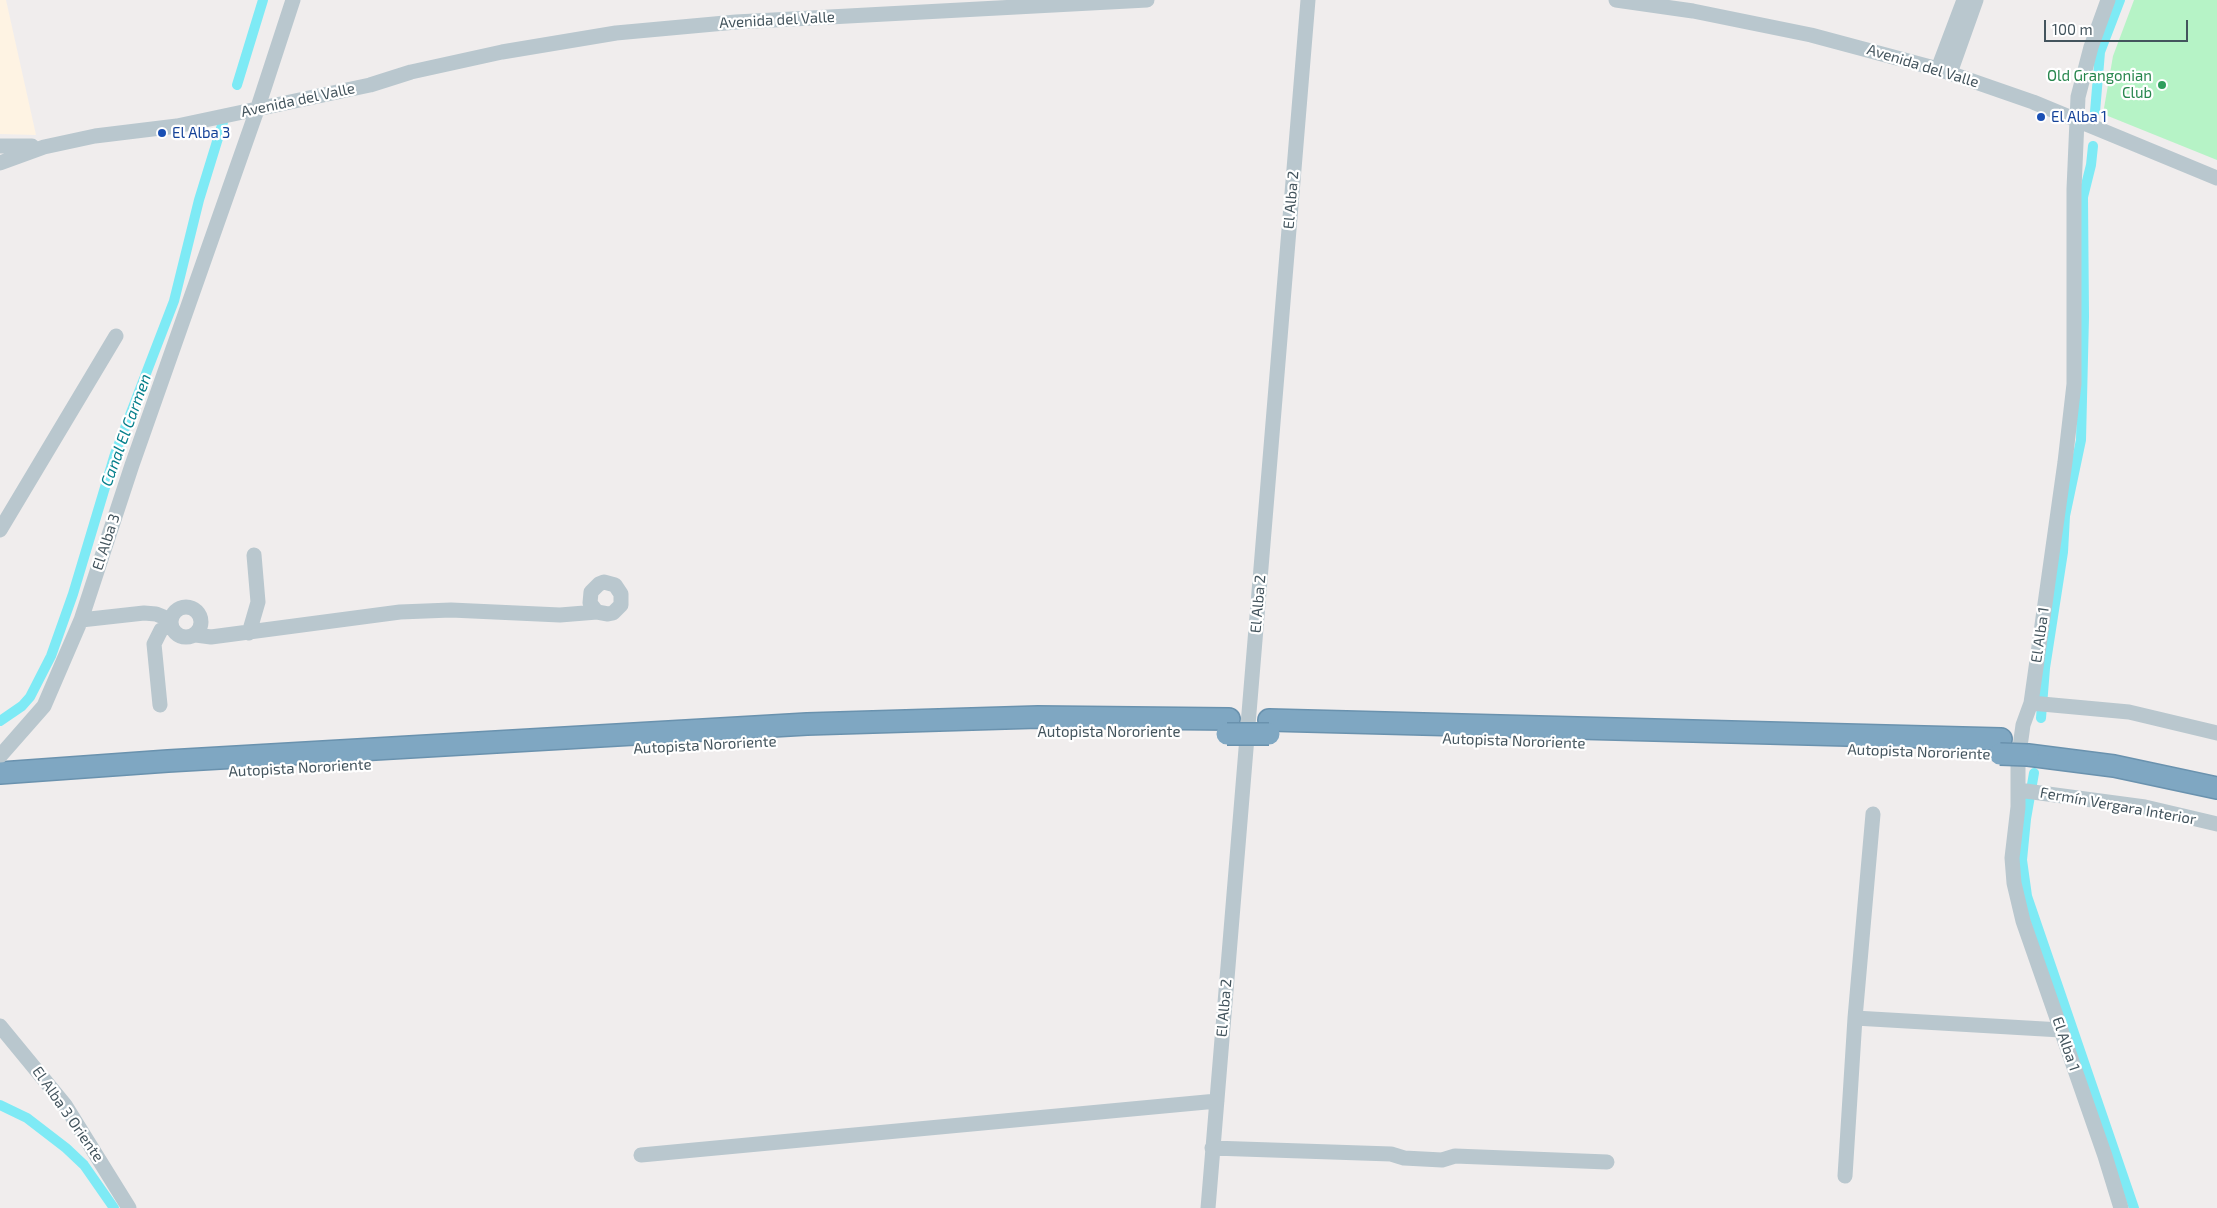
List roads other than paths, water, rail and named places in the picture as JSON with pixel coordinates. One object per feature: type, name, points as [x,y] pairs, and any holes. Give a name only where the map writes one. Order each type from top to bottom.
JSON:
[{"type":"highway","name":"Autopista Nororiente","points":[[0,773],[168,761],[807,724],[904,720],[1086,717],[1228,726],[2028,748],[2129,754],[2217,773]]},
{"type":"highway","name":"Autopista Nororiente","points":[[0,788],[167,776],[821,738],[1228,726]]},
{"type":"highway","name":"Autopista Nororiente","points":[[2028,748],[2217,788]]},
{"type":"street","name":"El Alba 3","points":[[0,756],[44,706],[81,620],[132,465],[258,106],[293,0]]},
{"type":"street","name":"Avenida del Valle","points":[[0,163],[44,146],[96,136],[154,130],[258,106],[370,85],[411,72],[540,45],[660,28],[1147,0]]},
{"type":"street","name":"El Alba 2","points":[[1208,1208],[1308,0]]},
{"type":"street","name":"Avenida del Valle","points":[[1616,0],[1693,11],[1811,35],[1944,71],[2033,102],[2217,178]]},
{"type":"street","points":[[1944,71],[1964,0]]},
{"type":"street","points":[[1944,71],[1976,0]]},
{"type":"street","points":[[2091,47],[2096,0]]},
{"type":"street","points":[[2091,47],[2108,0]]},
{"type":"street","name":"El Alba 1","points":[[2091,47],[2079,88],[2076,121],[2074,384],[2038,703],[2022,730],[2018,761],[2022,790],[2012,851],[2016,895],[2121,1208]]},
{"type":"street","name":"Avenida del Valle","points":[[0,146],[44,146]]},
{"type":"street","points":[[0,530],[116,336]]},
{"type":"street","points":[[248,632],[258,602],[254,555]]},
{"type":"street","points":[[160,706],[154,644],[161,630],[171,622],[176,611],[182,608],[196,612],[200,620],[199,631],[196,635]]},
{"type":"street","points":[[171,622],[172,629],[184,636],[211,637],[400,612],[451,610],[560,615],[597,612]]},
{"type":"street","points":[[81,620],[144,613],[156,614],[171,622]]},
{"type":"street","points":[[2038,703],[2129,712],[2217,733]]},
{"type":"street","name":"Fermín Vergara Interior","points":[[2022,790],[2166,811],[2217,824]]},
{"type":"street","points":[[1845,1176],[1855,1018],[1873,814]]},
{"type":"street","points":[[1855,1018],[2061,1030]]},
{"type":"street","name":"El Alba 3 Oriente","points":[[0,1026],[65,1105],[129,1208]]},
{"type":"street","points":[[641,1155],[1217,1101]]},
{"type":"street","points":[[1212,1148],[1391,1154],[1404,1158],[1442,1160],[1454,1156],[1608,1162]]},
{"type":"waterway","name":"Canal El Carmen","points":[[237,85],[263,0]]},
{"type":"waterway","points":[[2095,112],[2100,52],[2120,0]]},
{"type":"waterway","name":"Canal El Carmen","points":[[0,721],[22,706],[30,697],[51,656],[73,594],[115,454],[174,301],[199,200],[223,122]]},
{"type":"waterway","points":[[2041,718],[2045,668],[2063,552],[2065,516],[2081,440],[2084,317],[2083,197],[2091,165],[2093,146]]},
{"type":"waterway","points":[[2034,773],[2026,819],[2022,860],[2027,896],[2134,1208]]},
{"type":"waterway","name":"Canal El Carmen","points":[[0,1105],[27,1118],[66,1148],[84,1165],[114,1208]]},
{"type":"place","name":"Old Grangonian Club","points":[[2162,85]]},
{"type":"place","name":"El Alba 1","points":[[2041,117]]},
{"type":"place","name":"El Alba 3","points":[[162,133]]}]
